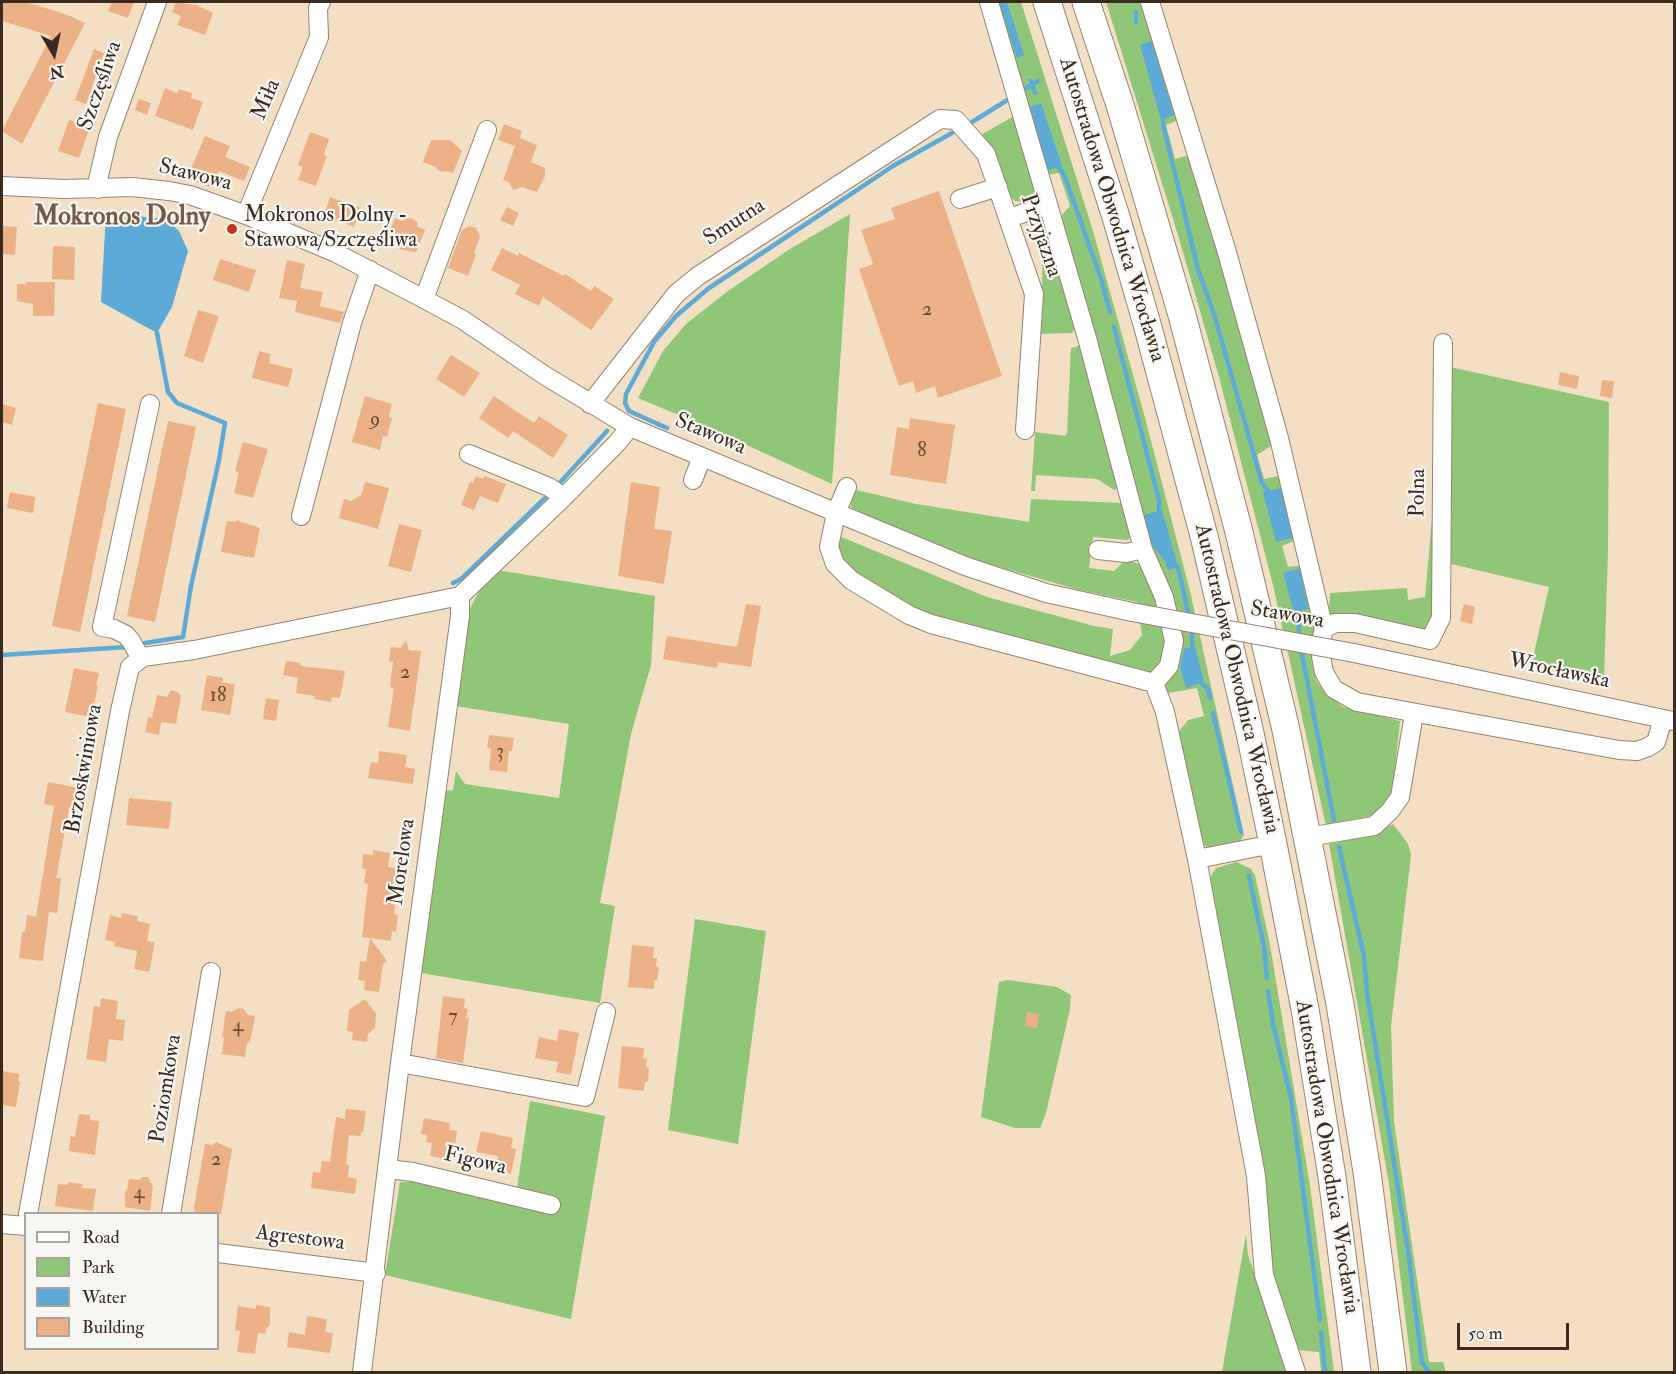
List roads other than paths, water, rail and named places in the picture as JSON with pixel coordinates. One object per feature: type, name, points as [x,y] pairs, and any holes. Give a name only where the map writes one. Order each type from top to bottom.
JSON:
[{"type":"highway","name":"Autostradowa Obwodnica Wrocławia","points":[[1047,2],[1116,217],[1204,536],[1274,844],[1305,1009],[1332,1177],[1358,1372]]},
{"type":"highway","name":"Autostradowa Obwodnica Wrocławia","points":[[1086,2],[1120,105],[1191,349],[1241,540],[1286,730],[1344,1026],[1393,1372]]},
{"type":"street","name":"Szczęśliwa","points":[[98,189],[108,137],[157,2]]},
{"type":"street","name":"Miła","points":[[246,215],[319,37],[318,8],[321,2]]},
{"type":"street","points":[[989,2],[1087,338],[1143,549],[1164,597],[1174,641],[1169,666],[1154,683]]},
{"type":"street","points":[[1150,2],[1226,249],[1279,438],[1324,628],[1321,641],[1324,672],[1334,689],[1357,702],[1414,714],[1595,746],[1637,751],[1656,742],[1669,720]]},
{"type":"street","name":"Przyjazna","points":[[940,119],[956,120],[986,154],[1034,294],[1025,430]]},
{"type":"street","name":"Smutna","points":[[590,404],[676,294],[698,276],[940,119]]},
{"type":"street","points":[[424,299],[487,130]]},
{"type":"street","name":"Stawowa","points":[[2,186],[42,189],[132,187],[169,191],[190,195],[246,215],[336,253],[424,299],[463,321],[590,404],[630,427],[937,556],[997,578],[1068,599],[1433,670]]},
{"type":"street","points":[[960,199],[998,186]]},
{"type":"street","points":[[1009,218],[1048,205]]},
{"type":"street","points":[[301,516],[352,323],[370,270]]},
{"type":"street","name":"Polna","points":[[1324,628],[1335,623],[1355,623],[1430,640],[1441,618],[1443,343]]},
{"type":"street","points":[[150,404],[102,627],[114,629],[126,635],[141,659],[460,596],[557,492],[617,443],[630,427]]},
{"type":"street","points":[[469,454],[557,492]]},
{"type":"street","points":[[693,480],[702,457]]},
{"type":"street","points":[[847,487],[836,513],[829,547],[835,564],[851,580],[909,615],[931,624],[1154,683]]},
{"type":"street","points":[[1098,550],[1126,553],[1143,549]]},
{"type":"street","name":"Morelowa","points":[[362,1372],[376,1273],[400,1063],[460,616],[460,596]]},
{"type":"street","name":"Brzoskwiniowa","points":[[28,1212],[126,677],[130,667],[141,659]]},
{"type":"street","name":"Wrocławska","points":[[1433,670],[1669,720]]},
{"type":"street","points":[[1154,683],[1165,712],[1197,859],[1256,1176],[1264,1275],[1296,1372]]},
{"type":"street","points":[[1308,837],[1374,825],[1390,811],[1400,797],[1414,714]]},
{"type":"street","points":[[1197,859],[1274,844]]},
{"type":"street","name":"Poziomkowa","points":[[171,1212],[211,972]]},
{"type":"street","points":[[400,1063],[585,1097],[606,1012]]},
{"type":"street","name":"Figowa","points":[[388,1169],[413,1172],[551,1205]]},
{"type":"street","points":[[2,1224],[24,1226]]},
{"type":"street","name":"Agrestowa","points":[[219,1253],[376,1273]]},
{"type":"water","points":[[999,2],[1007,2],[1024,55],[1017,58]]},
{"type":"water","points":[[1152,41],[1174,115],[1161,120],[1140,45]]},
{"type":"water","points":[[1041,103],[1062,166],[1048,170],[1030,107]]},
{"type":"water","points":[[106,213],[166,219],[179,231],[188,251],[172,307],[157,333],[101,302]]},
{"type":"water","points":[[1281,488],[1293,538],[1276,542],[1263,492]]},
{"type":"water","points":[[1162,510],[1178,567],[1168,570],[1165,561],[1152,545],[1144,515]]},
{"type":"water","points":[[1300,568],[1308,609],[1294,613],[1283,573]]},
{"type":"water","points":[[1195,646],[1204,682],[1186,688],[1180,667],[1184,649]]},
{"type":"waterway","points":[[1136,12],[1136,22]]},
{"type":"waterway","points":[[1031,81],[1035,93]]},
{"type":"waterway","points":[[1025,89],[1038,81]]},
{"type":"waterway","points":[[972,122],[1009,99]]},
{"type":"waterway","points":[[1163,119],[1198,269],[1215,317],[1262,483],[1268,491]]},
{"type":"waterway","points":[[667,428],[629,411],[625,403],[626,394],[654,342],[676,316],[709,288],[893,166],[952,133]]},
{"type":"waterway","points":[[1059,167],[1065,177],[1101,279],[1110,312]]},
{"type":"waterway","points":[[1114,327],[1159,500],[1159,512]]},
{"type":"waterway","points":[[139,644],[183,637],[191,586],[225,423],[177,403],[168,392],[157,333]]},
{"type":"waterway","points":[[556,487],[607,431]]},
{"type":"waterway","points":[[453,583],[461,579],[550,493]]},
{"type":"waterway","points":[[1178,567],[1189,617]]},
{"type":"waterway","points":[[1298,611],[1299,638]]},
{"type":"waterway","points":[[1192,628],[1192,647]]},
{"type":"waterway","points":[[2,655],[127,647]]},
{"type":"waterway","points":[[1301,649],[1334,820]]},
{"type":"waterway","points":[[1201,683],[1208,689],[1210,698]]},
{"type":"waterway","points":[[1213,713],[1241,832]]},
{"type":"waterway","points":[[1339,847],[1364,956],[1367,992],[1408,1251],[1422,1363],[1429,1371]]},
{"type":"waterway","points":[[1249,876],[1264,947],[1267,978]]},
{"type":"waterway","points":[[1268,991],[1273,1024],[1291,1098],[1320,1320]]},
{"type":"waterway","points":[[1321,1332],[1325,1372]]},
{"type":"place","name":"Mokronos Dolny - Stawowa/Szczęśliwa","points":[[232,229]]},
{"type":"district","name":"Mokronos Dolny","points":[[122,218]]}]
